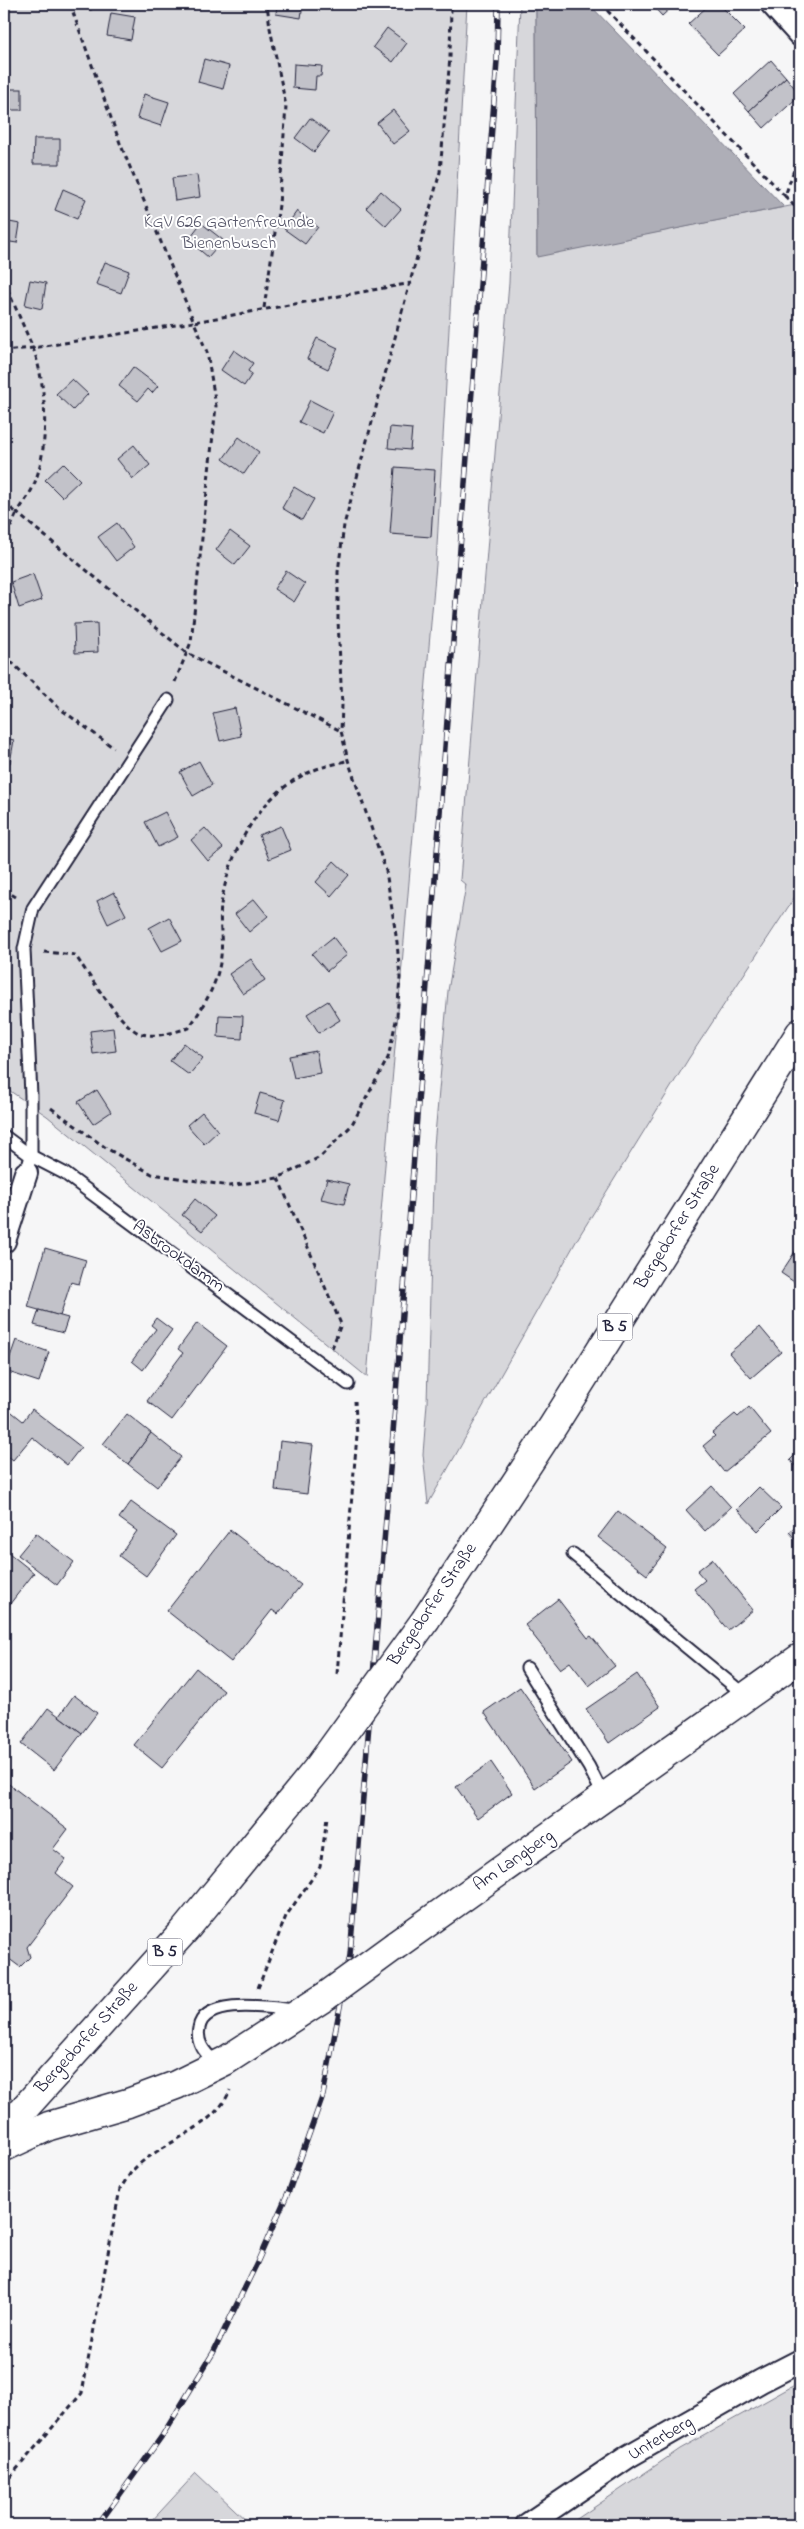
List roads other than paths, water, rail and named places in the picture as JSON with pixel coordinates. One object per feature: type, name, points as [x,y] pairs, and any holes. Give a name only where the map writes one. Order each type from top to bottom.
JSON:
[{"type":"main road","name":"Bergedorfer Straße","points":[[4,2131],[185,1930],[318,1768],[426,1619],[558,1417],[800,1033]]},
{"type":"main road","name":"Am Langberg","points":[[4,2147],[49,2126],[151,2095],[233,2056],[326,1996],[800,1658]]},
{"type":"street","points":[[772,4],[800,35]]},
{"type":"street","points":[[4,1241],[28,1165]]},
{"type":"street","name":"Unterberg","points":[[527,2525],[629,2456],[800,2361]]},
{"type":"lane","points":[[28,1165],[31,1095],[24,949],[33,908],[168,700]]},
{"type":"lane","name":"Asbrookdamm","points":[[4,1136],[28,1165],[64,1173],[348,1384]]},
{"type":"lane","points":[[573,1554],[746,1696]]},
{"type":"lane","points":[[527,1668],[589,1767],[604,1797]]},
{"type":"lane","points":[[233,2056],[214,2061],[200,2045],[198,2033],[200,2021],[206,2013],[219,2008],[252,2006],[303,2010]]},
{"type":"railway","points":[[98,2525],[162,2436],[213,2353],[256,2265],[290,2188],[323,2095],[350,1955],[393,1433],[497,61],[498,4]]},
{"type":"park label","name":"KGV 626 Gartenfreunde Bienenbusch","points":[[229,233]]}]
